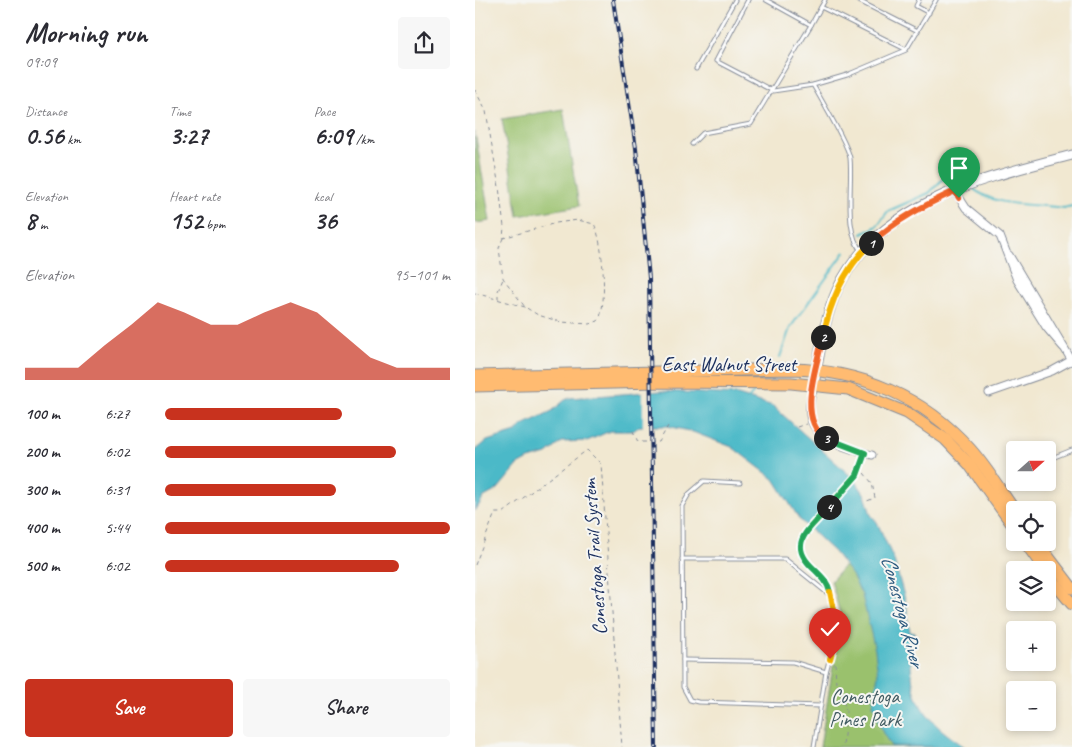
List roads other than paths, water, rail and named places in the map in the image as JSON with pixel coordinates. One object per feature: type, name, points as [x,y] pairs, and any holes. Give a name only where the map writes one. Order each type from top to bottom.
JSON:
[{"type":"main road","name":"East Walnut Street","points":[[475,376],[723,370],[817,370],[839,373],[874,383],[905,397],[924,409],[969,448],[1008,501]]},
{"type":"main road","name":"East Walnut Street","points":[[475,386],[659,382],[814,384],[837,387],[869,396],[907,412],[927,425],[962,455],[1006,516]]},
{"type":"main road","points":[[1044,551],[1072,588]]},
{"type":"main road","points":[[1056,585],[1072,604]]},
{"type":"street","points":[[869,454],[824,437],[812,422],[809,408],[833,301],[845,276],[863,252],[905,216],[955,191],[993,176],[1072,155]]},
{"type":"street","points":[[955,191],[966,208],[997,232],[1072,361],[989,392]]},
{"type":"lane","points":[[696,69],[735,0]]},
{"type":"lane","points":[[748,0],[717,61],[773,91],[813,85],[847,75],[906,50],[936,0]]},
{"type":"lane","points":[[767,0],[811,25]]},
{"type":"lane","points":[[692,144],[703,133],[751,124],[773,91],[825,0]]},
{"type":"lane","points":[[857,0],[918,31]]},
{"type":"lane","points":[[919,0],[916,6],[929,13]]},
{"type":"lane","points":[[821,7],[906,50]]},
{"type":"lane","points":[[813,85],[850,155],[851,217],[857,246],[863,252]]},
{"type":"lane","points":[[1056,456],[1072,450]]},
{"type":"lane","points":[[814,747],[826,672],[838,628],[827,582],[801,555],[800,541],[854,479],[869,454]]},
{"type":"lane","points":[[740,483],[703,481],[689,494],[682,506],[683,687],[691,700],[821,706]]},
{"type":"lane","points":[[681,559],[785,559],[831,597]]},
{"type":"lane","points":[[683,660],[793,662],[826,672]]},
{"type":"water","name":"Conestoga River","points":[[661,391],[738,395],[773,406],[855,480],[865,495],[871,515],[877,522],[894,560],[906,603],[910,632],[915,633],[910,636],[912,674],[918,701],[935,723],[965,747],[891,746],[883,733],[877,719],[878,713],[873,705],[878,675],[875,650],[862,595],[852,575],[834,552],[800,520],[774,479],[732,447],[693,432],[668,426],[640,426],[633,431],[610,431],[587,441],[562,442],[547,454],[529,459],[518,465],[497,490],[484,497],[475,511],[475,451],[487,441],[516,432],[521,426],[552,411],[570,398]]},
{"type":"waterway","points":[[862,234],[877,226],[888,211],[929,193],[944,178],[956,176],[967,181]]},
{"type":"waterway","points":[[971,187],[981,194],[1004,202],[1064,208],[1072,206]]},
{"type":"waterway","points":[[780,357],[790,328],[845,252]]},
{"type":"waterway","points":[[749,398],[757,388]]},
{"type":"railway","points":[[613,0],[636,148],[649,278],[656,747]]},
{"type":"park label","name":"Conestoga Pines Park","points":[[865,708]]}]
